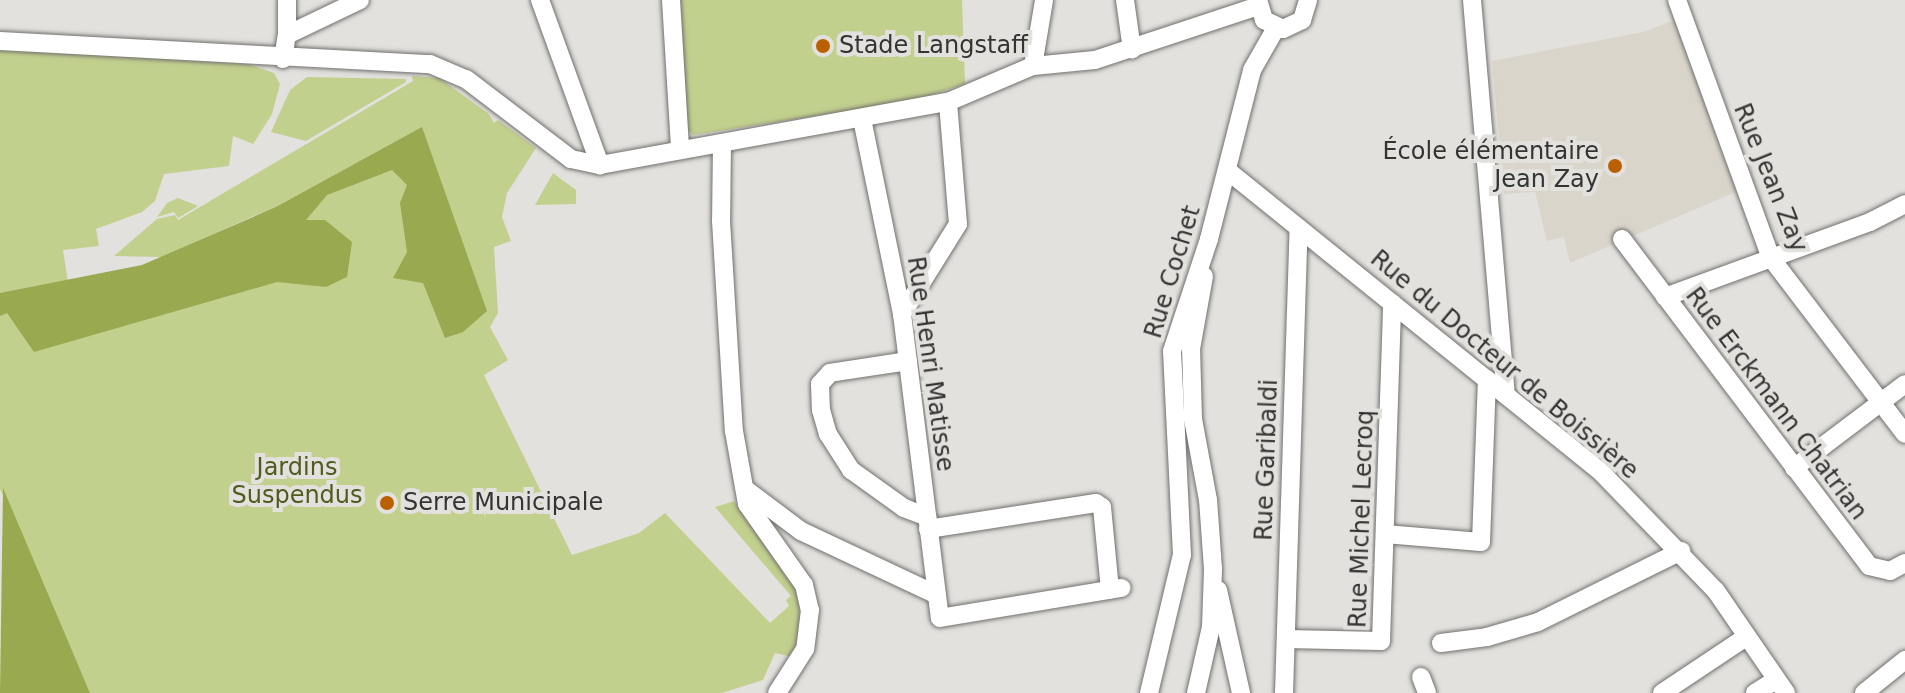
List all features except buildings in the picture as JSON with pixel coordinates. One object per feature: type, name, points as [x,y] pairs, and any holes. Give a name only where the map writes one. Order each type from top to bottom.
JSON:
[{"type":"street","points":[[283,59],[287,0]]},
{"type":"street","points":[[287,35],[360,0]]},
{"type":"street","points":[[540,0],[600,165]]},
{"type":"street","points":[[671,0],[680,148]]},
{"type":"street","points":[[1033,66],[1044,0]]},
{"type":"street","points":[[1125,0],[1132,50]]},
{"type":"street","points":[[0,41],[447,68],[571,159],[600,165],[680,148],[948,102],[1033,66],[1095,60],[1132,50],[1258,3],[1264,20],[1276,28],[1302,20],[1308,0]]},
{"type":"street","points":[[1472,0],[1506,395]]},
{"type":"street","name":"Rue Jean Zay","points":[[1677,0],[1771,258],[1905,434]]},
{"type":"street","name":"Rue Cochet","points":[[1153,690],[1182,555],[1172,351],[1209,239],[1252,70],[1276,28]]},
{"type":"street","points":[[902,314],[954,238],[957,175],[948,102]]},
{"type":"street","name":"Rue Henri Matisse","points":[[862,119],[902,314],[927,523],[940,618],[1116,589],[1102,507],[1096,503],[927,523]]},
{"type":"street","points":[[722,143],[732,401],[747,504],[804,585],[810,610],[805,649],[777,693]]},
{"type":"street","name":"Rue du Docteur de Boissière","points":[[1228,171],[1599,470],[1681,551],[1781,686]]},
{"type":"street","points":[[1665,297],[1905,204]]},
{"type":"street","name":"Rue Garibaldi","points":[[1284,693],[1299,228]]},
{"type":"street","points":[[1196,693],[1211,627],[1213,569],[1208,500],[1193,419],[1191,349],[1209,239]]},
{"type":"street","name":"Rue Erckmann Chatrian","points":[[1622,239],[1869,566],[1890,571],[1905,563]]},
{"type":"street","name":"Rue Michel Lecroq","points":[[1286,639],[1381,641],[1392,303]]},
{"type":"street","points":[[908,361],[830,373],[820,384],[821,410],[833,443],[851,470],[927,523]]},
{"type":"street","points":[[1385,534],[1481,542],[1487,379]]},
{"type":"street","points":[[1794,468],[1905,384]]},
{"type":"street","points":[[745,489],[801,531],[937,595]]},
{"type":"street","points":[[1441,643],[1487,637],[1538,622],[1681,551]]},
{"type":"street","points":[[1213,569],[1241,693]]},
{"type":"street","points":[[1662,693],[1746,637]]},
{"type":"street","points":[[1864,693],[1905,660]]},
{"type":"street","points":[[1755,693],[1781,686]]},
{"type":"shaded area","name":"École élémentaire Jean Zay","points":[[1675,20],[1738,191],[1570,263],[1564,237],[1547,241],[1535,192],[1504,194],[1492,61],[1643,32]]},
{"type":"green space","name":"Stade Langstaff","points":[[679,0],[962,0],[965,84],[913,101],[693,135],[687,129]]},
{"type":"green space","name":"Jardins Suspendus","points":[[0,48],[248,64],[274,73],[280,84],[272,114],[253,144],[233,136],[229,166],[164,174],[155,201],[142,212],[96,229],[99,246],[63,250],[68,282],[13,292],[42,342],[263,212],[162,257],[114,256],[157,219],[175,215],[178,220],[413,81],[412,76],[439,78],[489,114],[494,123],[498,120],[536,148],[507,193],[502,217],[511,241],[494,247],[498,313],[490,327],[508,360],[484,375],[572,555],[639,533],[665,513],[770,623],[789,606],[786,600],[791,596],[715,507],[734,501],[797,588],[801,626],[793,657],[775,653],[763,680],[722,693],[90,693],[0,489]]},
{"type":"green space","points":[[307,77],[406,79],[406,82],[306,141],[271,132],[290,90]]},
{"type":"green space","points":[[422,127],[487,311],[463,332],[445,338],[423,283],[393,278],[407,252],[400,203],[407,185],[392,170],[327,195],[306,220],[325,220],[352,242],[347,277],[326,287],[277,282],[34,352],[7,313],[0,316],[0,293],[142,265],[276,207]]},
{"type":"green space","points":[[553,173],[576,190],[576,204],[535,205]]},
{"type":"green space","points":[[178,198],[198,206],[178,218],[174,212],[157,217],[167,203]]},
{"type":"green space","points":[[3,488],[90,693],[0,693]]},
{"type":"place","name":"Stade Langstaff","points":[[823,46]]},
{"type":"place","name":"École élémentaire Jean Zay","points":[[1615,166]]},
{"type":"place","name":"Serre Municipale","points":[[387,503]]}]
